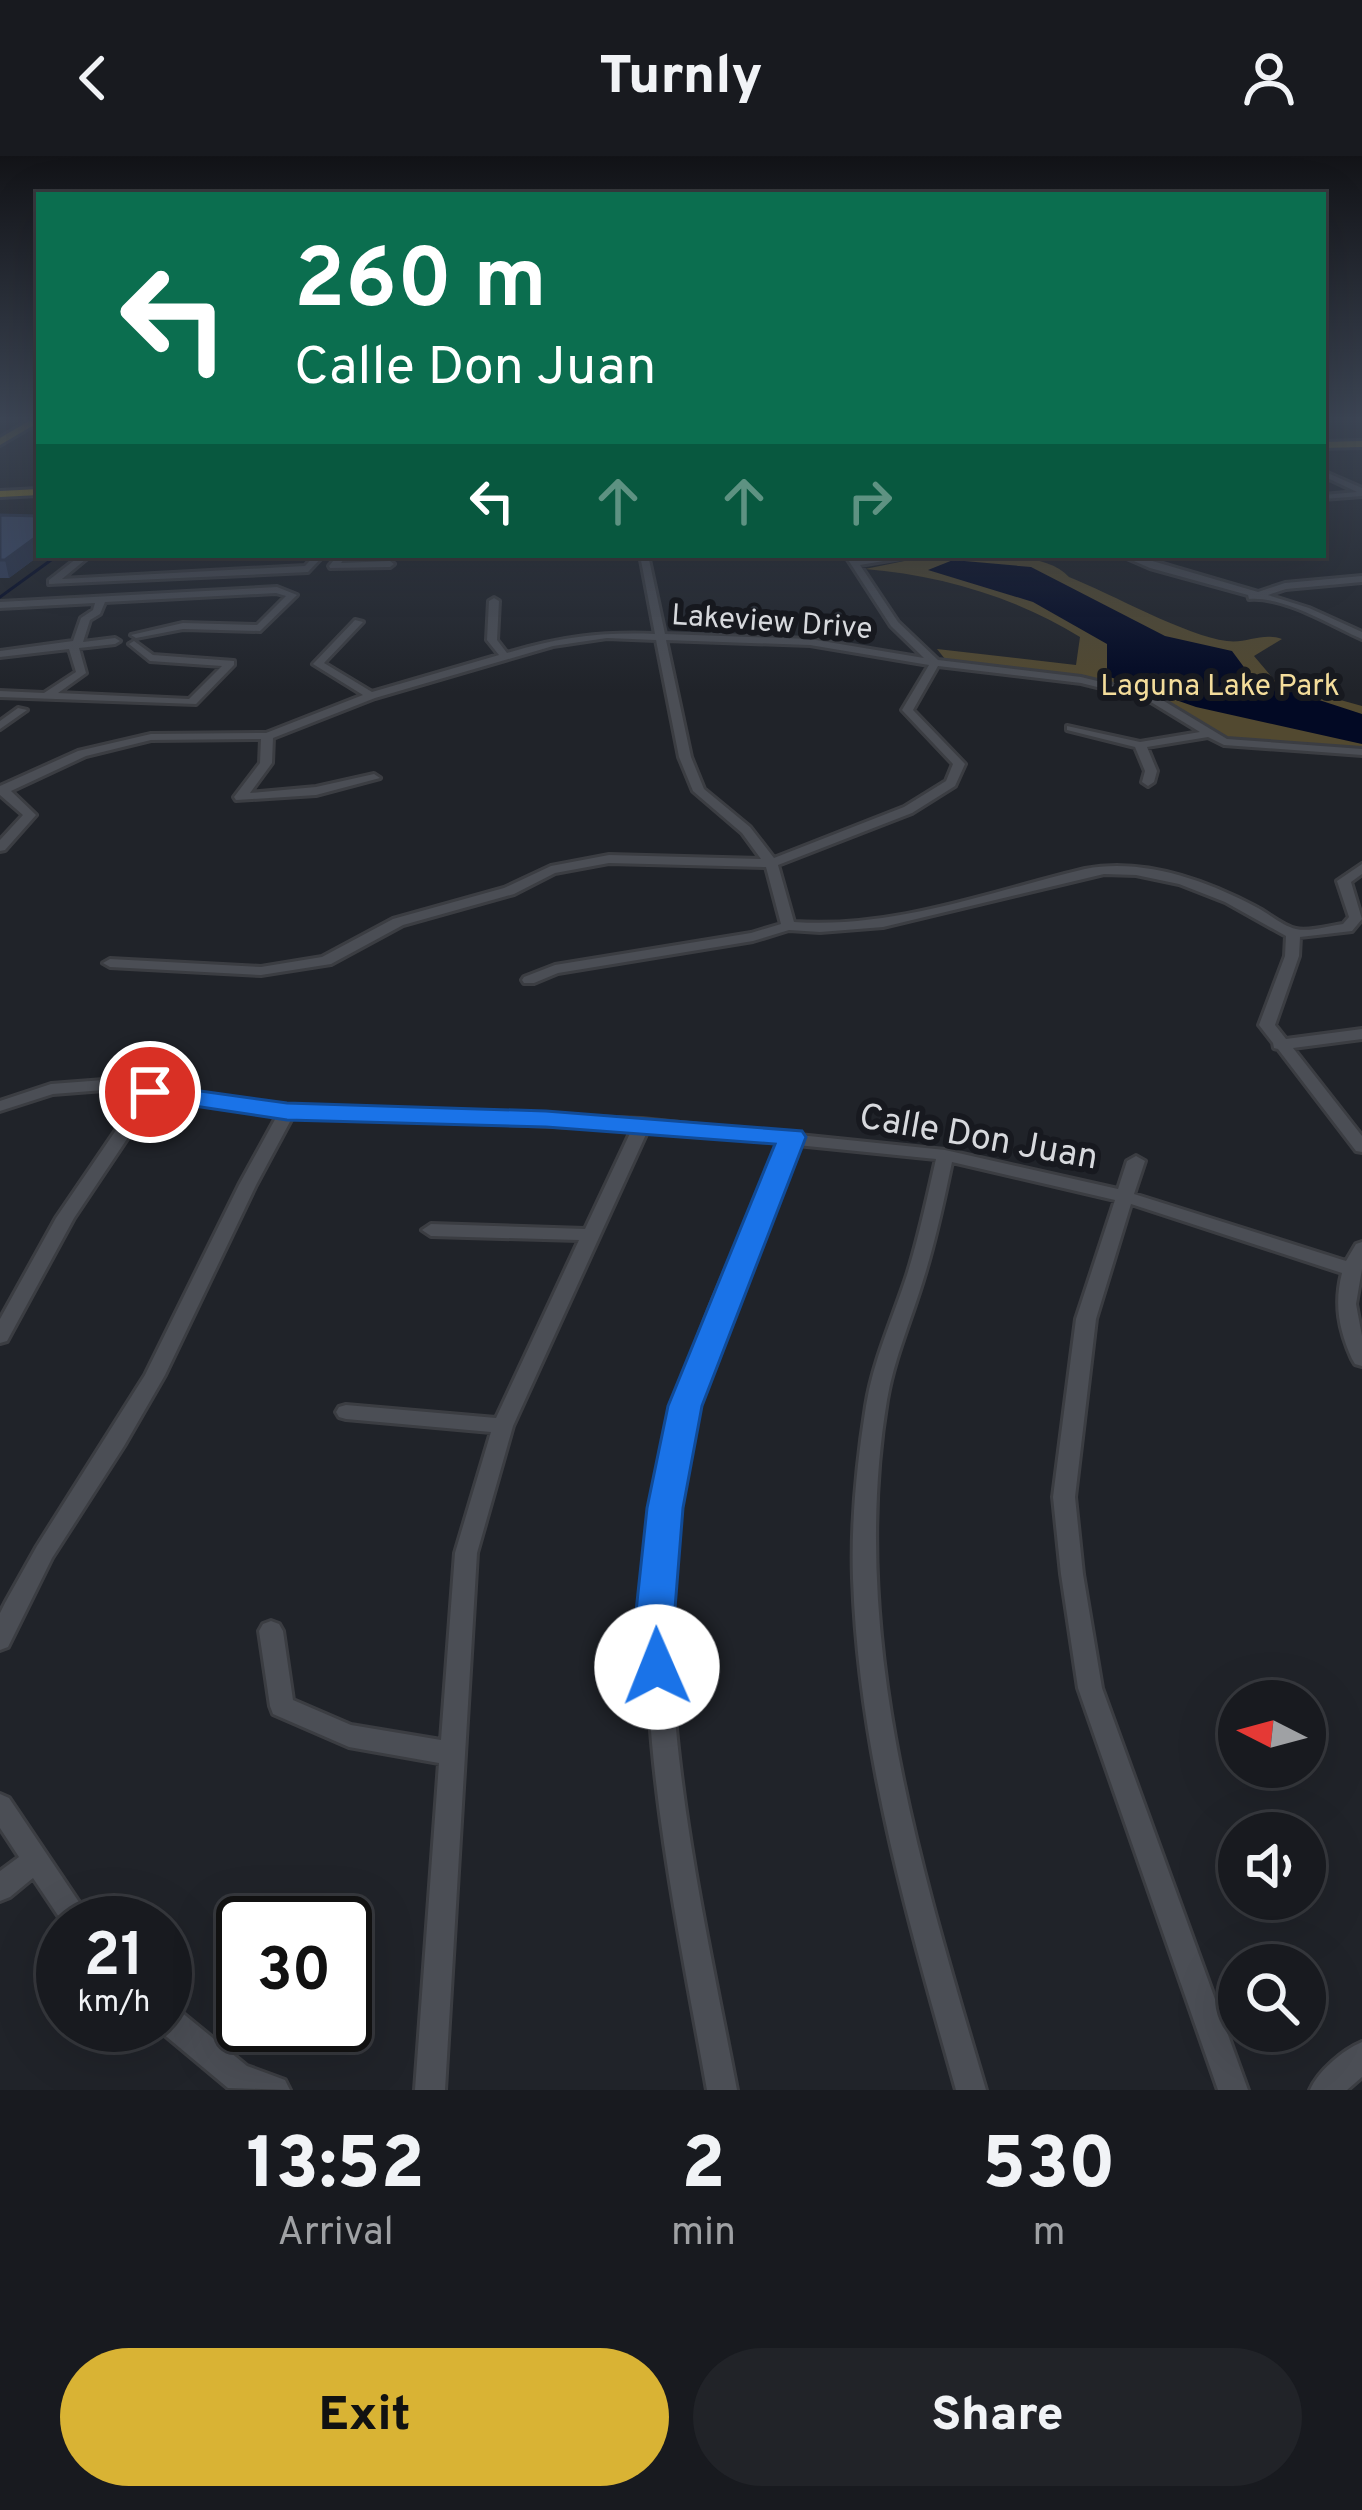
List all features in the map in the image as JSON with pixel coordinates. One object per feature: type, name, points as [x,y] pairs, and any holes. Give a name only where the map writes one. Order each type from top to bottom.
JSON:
[{"type":"street","points":[[83,558],[52,582],[308,568],[317,558]]},
{"type":"street","points":[[340,558],[333,566],[391,564]]},
{"type":"street","points":[[1133,558],[1329,619],[1362,636]]},
{"type":"street","points":[[110,963],[261,971],[326,961],[398,922],[509,891],[550,870],[609,859],[771,863],[908,810],[953,781],[959,770],[957,757],[907,710],[935,663],[894,624],[874,586],[851,559]]},
{"type":"street","points":[[645,560],[685,757],[699,791],[746,830],[771,863],[788,926]]},
{"type":"street","points":[[1252,598],[1285,586],[1362,579]]},
{"type":"street","points":[[0,605],[277,590],[292,595],[260,628],[170,627],[135,639],[0,654]]},
{"type":"street","points":[[47,696],[81,674],[75,644],[86,618],[97,612],[101,600]]},
{"type":"street","points":[[494,602],[493,640],[505,657]]},
{"type":"street","points":[[358,622],[318,664],[371,696]]},
{"type":"street","name":"Lakeview Drive","points":[[2,791],[82,753],[151,737],[267,736],[371,696],[505,657],[607,635],[811,641],[1129,690],[1160,702],[1204,735],[1240,746],[1362,752]]},
{"type":"street","points":[[0,694],[192,702],[230,663],[150,658],[135,639]]},
{"type":"street","points":[[927,678],[977,669]]},
{"type":"street","points":[[0,726],[22,710]]},
{"type":"street","points":[[1071,728],[1140,745],[1204,735]]},
{"type":"street","points":[[229,809],[266,763],[267,736]]},
{"type":"street","points":[[1140,745],[1151,771],[1148,782]]},
{"type":"street","points":[[240,797],[316,791],[374,778]]},
{"type":"street","points":[[0,847],[31,815],[2,791]]},
{"type":"street","points":[[530,980],[555,970],[753,937],[788,926],[836,932],[1109,869],[1155,874],[1192,887],[1262,914],[1293,934],[1347,928],[1356,918],[1344,880],[1362,868]]},
{"type":"street","points":[[1293,934],[1292,956],[1267,1024],[1362,1148]]},
{"type":"street","points":[[1279,1045],[1362,1034]]},
{"type":"street","name":"Calle Don Juan","points":[[3,1104],[51,1089],[104,1085],[287,1112],[642,1124],[946,1155],[1123,1196],[1351,1270]]},
{"type":"street","points":[[0,1336],[65,1218],[150,1092]]},
{"type":"street","points":[[0,1640],[17,1597],[134,1412],[190,1311],[287,1112]]},
{"type":"street","points":[[430,2090],[466,1552],[503,1426],[642,1124]]},
{"type":"street","points":[[722,2090],[662,1759],[655,1621],[665,1508],[685,1406],[792,1137]]},
{"type":"street","points":[[946,1155],[920,1263],[877,1399],[862,1529],[869,1676],[896,1813],[971,2090]]},
{"type":"street","points":[[1136,1161],[1086,1319],[1064,1497],[1072,1574],[1090,1688],[1233,2090]]},
{"type":"street","points":[[430,1230],[591,1235]]},
{"type":"street","points":[[1362,1248],[1351,1270],[1344,1324],[1362,1359]]},
{"type":"street","points":[[346,1412],[503,1426]]},
{"type":"street","points":[[271,1630],[282,1706],[349,1736],[449,1753]]},
{"type":"street","points":[[0,1806],[59,1896]]},
{"type":"street","points":[[0,1888],[34,1861]]},
{"type":"street","points":[[192,2043],[235,2084],[275,2090]]},
{"type":"street","points":[[1325,2090],[1362,2057]]},
{"type":"green space","name":"Laguna Lake Park","points":[[919,558],[1025,558],[1210,638],[1282,639],[1254,656],[1276,682],[1362,706],[1362,750],[1244,745],[1209,733],[1145,691],[945,659],[937,649],[1076,665],[1080,637],[1030,610],[976,590],[865,569]]},
{"type":"water","points":[[953,560],[1031,567],[1165,636],[1232,651],[1252,678],[1362,714],[1362,744],[1196,707],[1107,676],[1107,644],[1033,602],[928,570]]},
{"type":"building","points":[[0,515],[36,516],[36,537],[0,560]]},
{"type":"waterway","points":[[0,597],[54,558]]},
{"type":"route","points":[[150,1092],[287,1112],[546,1119],[792,1137],[685,1406],[665,1508],[655,1621],[657,1667]]}]
